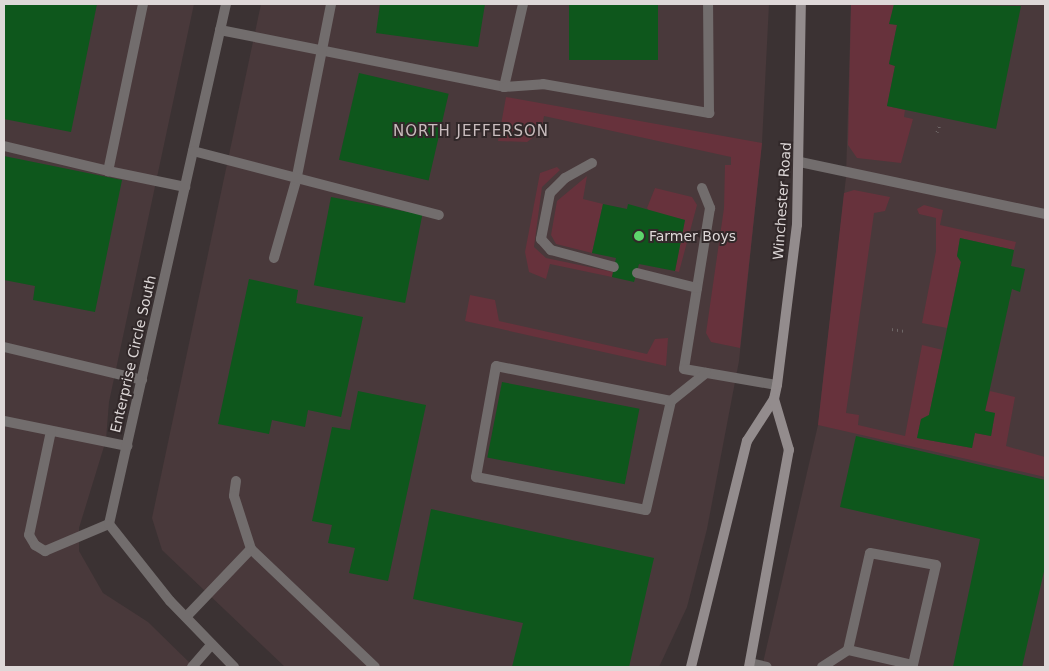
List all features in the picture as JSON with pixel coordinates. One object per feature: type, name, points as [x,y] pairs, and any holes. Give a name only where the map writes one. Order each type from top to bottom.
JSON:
[{"type":"main road","name":"Winchester Road","points":[[691,667],[747,441],[774,399],[777,385],[797,225],[800,162],[801,4]]},
{"type":"main road","name":"Winchester Road","points":[[750,665],[790,450],[774,399]]},
{"type":"street","points":[[108,172],[143,4]]},
{"type":"street","name":"Enterprise Circle South","points":[[109,524],[226,4]]},
{"type":"street","points":[[274,258],[296,181],[331,4]]},
{"type":"street","points":[[504,87],[523,4]]},
{"type":"street","points":[[220,30],[504,87],[543,84],[709,113],[708,4]]},
{"type":"street","points":[[4,146],[108,172],[185,187]]},
{"type":"street","points":[[193,150],[296,181],[438,215]]},
{"type":"street","points":[[592,162],[565,178],[550,193],[541,239],[551,250],[614,267]]},
{"type":"street","points":[[800,162],[1045,214]]},
{"type":"street","points":[[702,188],[710,208],[684,370],[777,385]]},
{"type":"street","points":[[637,273],[697,288]]},
{"type":"street","points":[[4,347],[142,380]]},
{"type":"street","points":[[671,401],[496,366],[476,477],[646,510],[671,401],[706,373]]},
{"type":"street","points":[[4,421],[127,446]]},
{"type":"street","points":[[51,431],[29,535],[35,545],[45,551],[109,524],[186,617],[234,667]]},
{"type":"street","points":[[236,481],[234,496],[251,549],[375,667]]},
{"type":"street","points":[[186,617],[251,549]]},
{"type":"street","points":[[822,667],[848,650],[870,553],[936,565],[913,664],[848,650]]},
{"type":"street","points":[[192,667],[212,644]]},
{"type":"street","points":[[750,665],[767,667]]},
{"type":"path","points":[[938,132],[940,124]]},
{"type":"path","points":[[892,328],[904,331]]},
{"type":"shaded area","points":[[4,4],[194,4],[109,402],[106,440],[79,528],[79,551],[103,593],[148,622],[194,667],[4,667]]},
{"type":"shaded area","points":[[261,4],[769,4],[762,143],[739,361],[707,529],[687,607],[659,667],[285,667],[162,550],[152,518]]},
{"type":"shaded area","points":[[851,4],[1045,4],[1045,667],[762,667],[818,425],[846,177]]},
{"type":"shaded area","points":[[851,4],[894,4],[890,23],[897,25],[889,64],[895,66],[887,106],[905,110],[904,117],[913,119],[901,163],[857,158],[848,145]]},
{"type":"shaded area","points":[[506,97],[762,143],[740,348],[711,342],[706,333],[724,208],[725,165],[731,165],[731,157],[544,116],[541,132],[527,142],[498,141]]},
{"type":"shaded area","points":[[557,167],[560,170],[542,187],[534,247],[546,258],[613,272],[612,277],[550,264],[546,279],[529,272],[525,252],[540,173]]},
{"type":"shaded area","points":[[587,176],[583,199],[603,204],[592,253],[556,244],[551,235],[557,201]]},
{"type":"shaded area","points":[[655,188],[692,197],[697,205],[679,272],[675,271],[685,220],[650,213],[647,208]]},
{"type":"shaded area","points":[[854,190],[890,197],[885,211],[874,213],[846,413],[859,415],[858,425],[905,436],[922,345],[943,350],[929,415],[921,420],[917,438],[972,448],[975,433],[991,436],[995,413],[985,411],[990,391],[1015,397],[1006,446],[1045,457],[1045,477],[818,425],[844,193]]},
{"type":"shaded area","points":[[924,205],[943,210],[940,225],[1016,242],[1014,250],[960,238],[957,256],[961,262],[947,328],[922,323],[936,251],[936,218],[919,214],[917,209]]},
{"type":"shaded area","points":[[470,295],[495,300],[499,321],[647,354],[655,339],[668,338],[666,366],[465,321]]},
{"type":"building","points":[[4,4],[97,4],[71,132],[4,119]]},
{"type":"building","points":[[380,4],[485,4],[478,47],[376,33]]},
{"type":"building","points":[[569,4],[658,4],[658,60],[569,60]]},
{"type":"building","points":[[894,4],[1021,6],[996,129],[887,106],[895,66],[889,64],[897,25],[889,24]]},
{"type":"building","points":[[359,73],[449,94],[429,180],[339,160]]},
{"type":"building","points":[[4,156],[122,180],[95,312],[33,300],[35,286],[4,280]]},
{"type":"building","points":[[331,197],[422,215],[405,303],[314,285]]},
{"type":"building","name":"Farmer Boys","points":[[603,204],[627,209],[628,204],[685,220],[675,271],[639,264],[634,282],[612,277],[616,258],[592,253]]},
{"type":"building","points":[[960,238],[1014,250],[1011,266],[1025,269],[1020,292],[1012,289],[985,411],[995,413],[991,436],[975,433],[972,448],[917,438],[921,419],[929,415],[961,262],[957,256]]},
{"type":"building","points":[[249,279],[298,290],[296,303],[363,317],[341,417],[308,410],[305,427],[272,420],[269,434],[218,424]]},
{"type":"building","points":[[502,382],[639,409],[625,484],[487,458]]},
{"type":"building","points":[[358,391],[426,405],[388,581],[349,573],[355,548],[328,543],[332,525],[312,521],[332,427],[350,430]]},
{"type":"building","points":[[856,436],[1045,480],[1045,567],[1022,667],[953,667],[980,539],[840,507]]},
{"type":"building","points":[[431,509],[654,558],[629,667],[512,667],[523,623],[413,599]]},
{"type":"place","name":"Farmer Boys","points":[[639,236]]},
{"type":"district","name":"NORTH JEFFERSON","points":[[471,132]]}]
